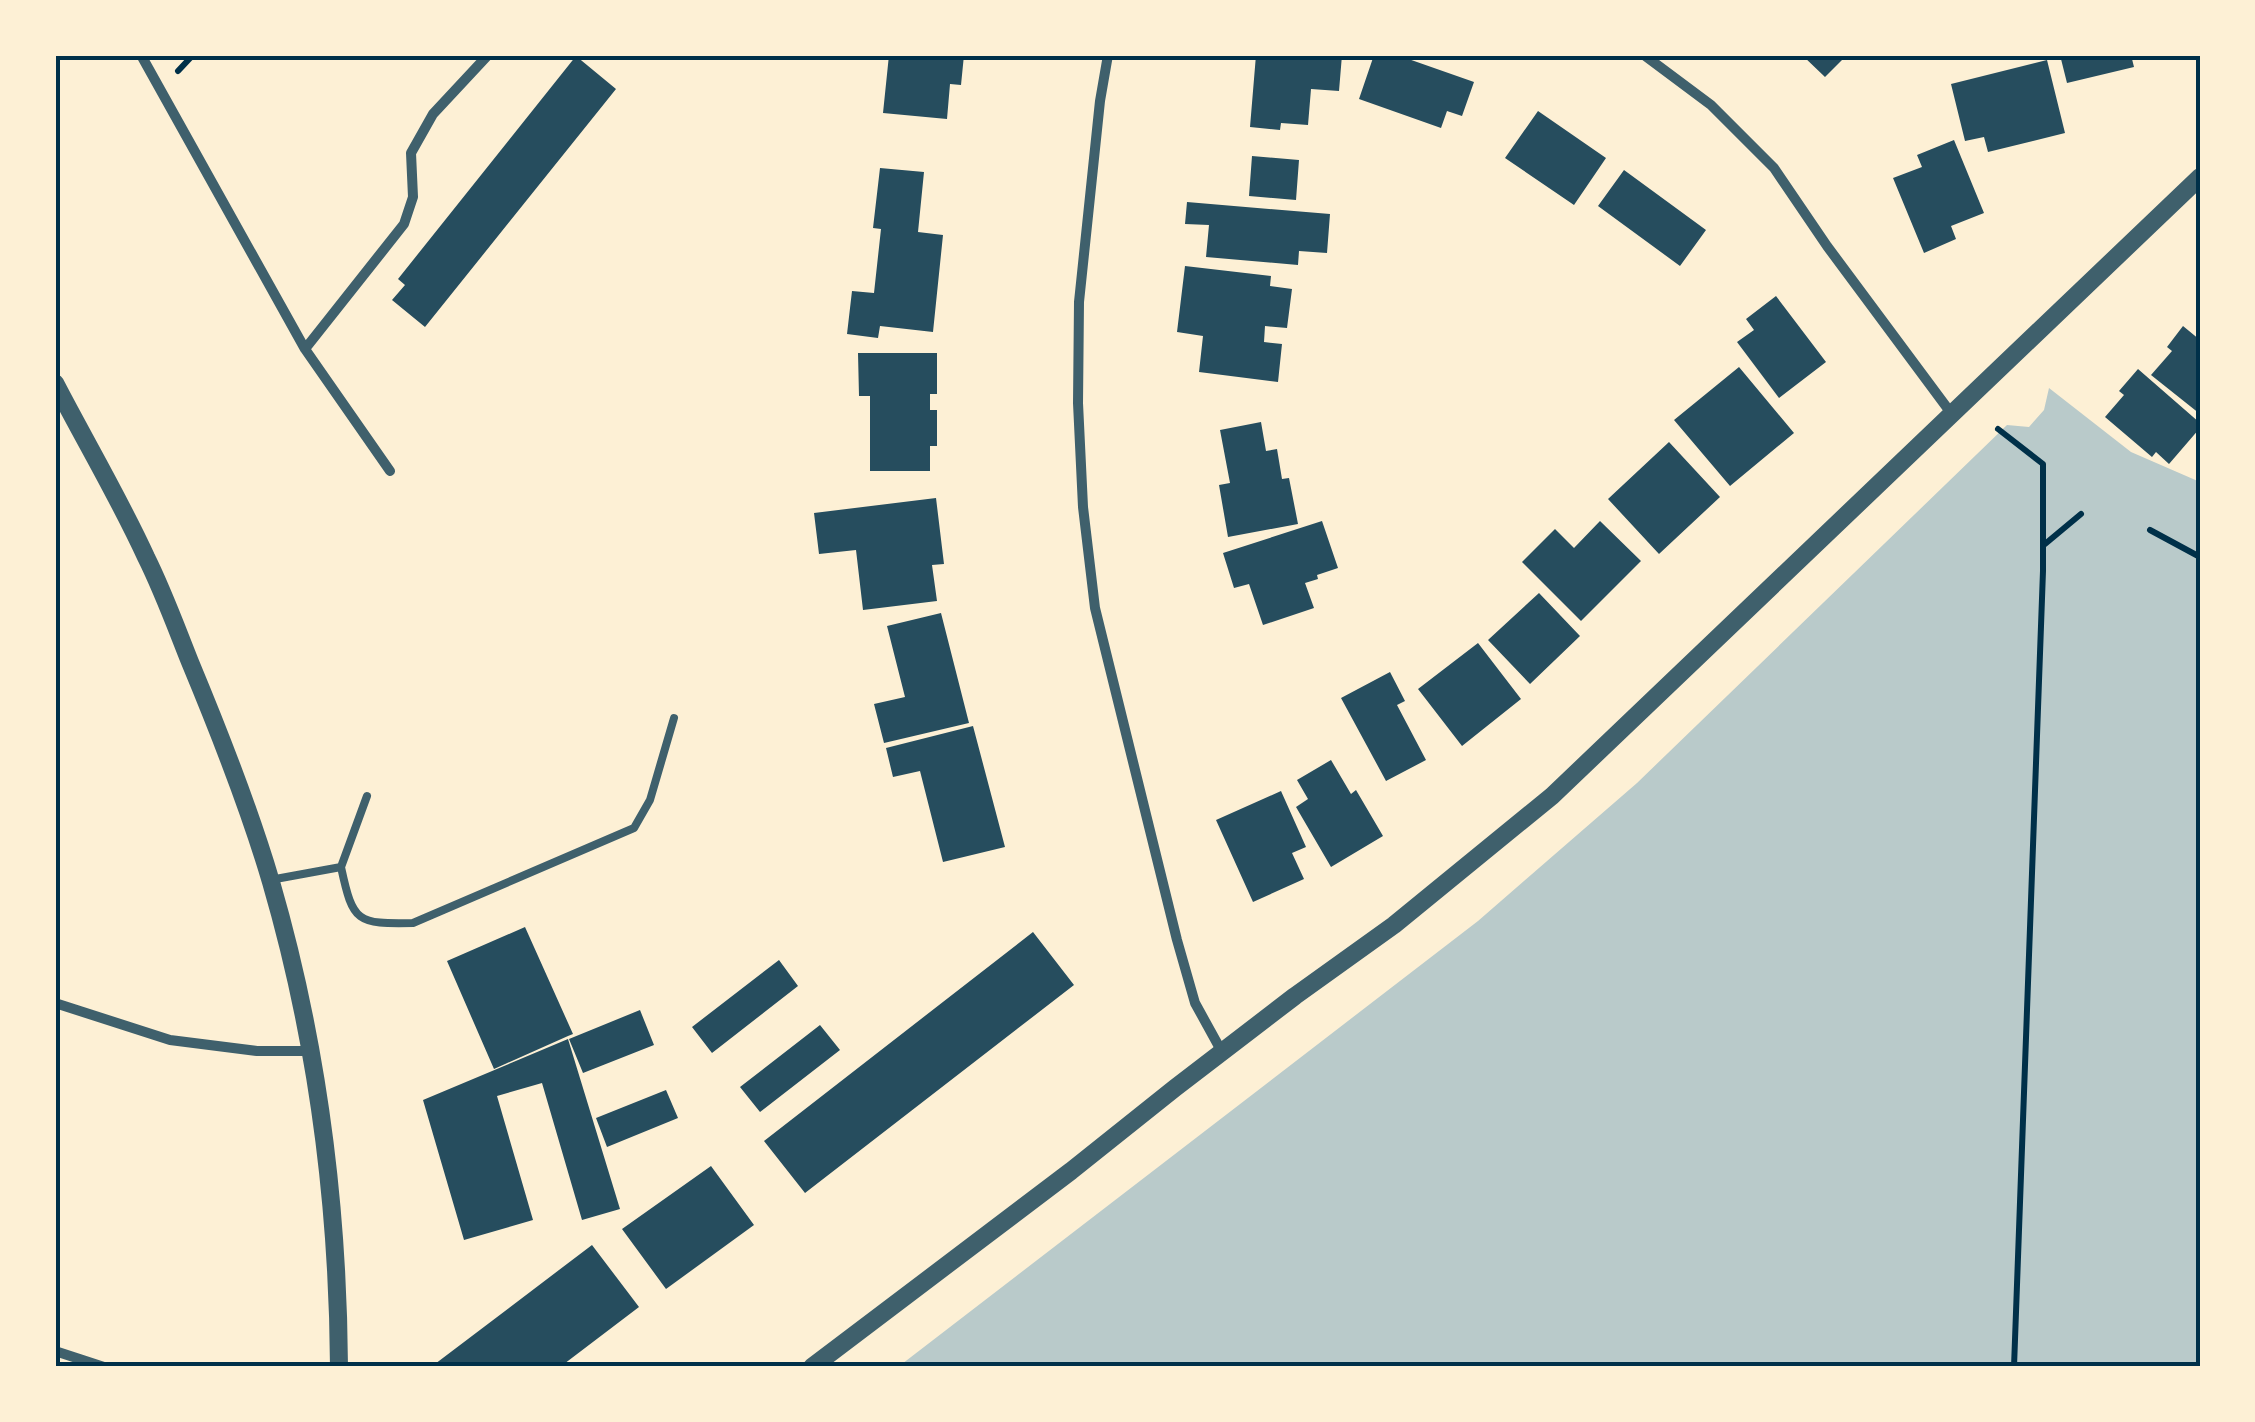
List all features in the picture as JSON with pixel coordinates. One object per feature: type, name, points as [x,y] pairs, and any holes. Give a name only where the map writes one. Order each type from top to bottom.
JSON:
[{"type":"street","points":[[141,55],[305,349],[390,471]]},
{"type":"street","points":[[305,349],[404,224],[413,198],[412,153],[433,114],[488,55]]},
{"type":"street","points":[[1108,55],[1079,302],[1083,508],[1095,608],[1178,940],[1195,1003],[1222,1052]]},
{"type":"street","points":[[1644,55],[1710,105],[1774,168],[1952,413]]},
{"type":"street","points":[[812,1367],[1394,925],[1552,796],[2200,177]]},
{"type":"street","points":[[55,384],[147,558],[224,745],[270,880],[298,986],[329,1168],[339,1367]]},
{"type":"street","points":[[55,1003],[170,1040],[258,1051],[311,1050]]},
{"type":"street","points":[[55,1351],[104,1367]]},
{"type":"lane","points":[[366,796],[341,867],[348,901],[359,916],[374,924],[414,923],[634,828],[650,800],[674,718]]},
{"type":"lane","points":[[270,880],[341,867]]},
{"type":"path","points":[[1998,429],[2042,464],[2044,545],[2014,1367]]},
{"type":"path","points":[[2044,545],[2081,514]]},
{"type":"path","points":[[2150,530],[2200,557]]},
{"type":"shaded area","points":[[2049,388],[2131,452],[2200,482],[2200,1367],[898,1367],[1478,921],[1637,783],[2007,425],[2029,427],[2044,410]]},
{"type":"building","points":[[889,55],[964,55],[961,85],[950,84],[947,119],[883,113]]},
{"type":"building","points":[[1256,55],[1342,55],[1339,91],[1311,89],[1308,125],[1281,123],[1280,130],[1250,127]]},
{"type":"building","points":[[1374,55],[1397,55],[1474,82],[1462,116],[1447,111],[1441,128],[1359,99]]},
{"type":"building","points":[[1802,55],[1847,55],[1825,77]]},
{"type":"building","points":[[2060,55],[2131,55],[2134,67],[2067,83]]},
{"type":"building","points":[[576,56],[616,89],[425,327],[392,300],[405,285],[398,279]]},
{"type":"building","points":[[2047,60],[2065,133],[1988,152],[1984,137],[1965,141],[1951,84]]},
{"type":"building","points":[[1538,111],[1606,158],[1574,205],[1505,158]]},
{"type":"building","points":[[1954,140],[1984,213],[1951,226],[1956,239],[1924,253],[1893,178],[1922,167],[1917,155]]},
{"type":"building","points":[[1252,156],[1299,160],[1296,200],[1249,196]]},
{"type":"building","points":[[880,168],[924,172],[918,232],[943,235],[933,332],[880,326],[878,338],[847,334],[852,291],[874,293],[881,229],[873,228]]},
{"type":"building","points":[[1624,170],[1706,230],[1680,266],[1598,206]]},
{"type":"building","points":[[1187,202],[1330,214],[1327,253],[1299,251],[1298,265],[1206,257],[1209,225],[1185,224]]},
{"type":"building","points":[[1185,266],[1271,276],[1270,286],[1292,289],[1287,328],[1265,326],[1264,342],[1282,344],[1278,382],[1199,372],[1203,336],[1177,332]]},
{"type":"building","points":[[1776,296],[1826,362],[1779,398],[1737,342],[1754,330],[1746,319]]},
{"type":"building","points":[[2183,326],[2200,340],[2200,414],[2151,375],[2172,351],[2167,347]]},
{"type":"building","points":[[858,353],[937,353],[937,394],[930,394],[930,410],[937,410],[937,446],[930,446],[930,471],[870,471],[870,396],[859,396]]},
{"type":"building","points":[[1739,367],[1794,433],[1730,486],[1674,420]]},
{"type":"building","points":[[2138,369],[2200,423],[2200,428],[2169,464],[2156,452],[2152,457],[2105,417],[2124,395],[2119,391]]},
{"type":"building","points":[[1261,422],[1266,451],[1277,449],[1282,479],[1289,478],[1298,524],[1228,537],[1219,485],[1230,483],[1220,430]]},
{"type":"building","points":[[1669,442],[1720,497],[1659,554],[1608,499]]},
{"type":"building","points":[[936,498],[944,564],[932,565],[937,601],[863,610],[856,550],[819,554],[814,513]]},
{"type":"building","points":[[1322,521],[1338,568],[1305,583],[1314,608],[1263,625],[1249,584],[1234,588],[1223,553]]},
{"type":"building","points":[[1600,521],[1641,561],[1581,621],[1522,562],[1555,529],[1574,548]]},
{"type":"building","points":[[1539,593],[1580,636],[1530,684],[1488,640]]},
{"type":"building","points":[[941,613],[969,723],[884,743],[874,704],[905,697],[887,626]]},
{"type":"building","points":[[1478,643],[1521,699],[1462,746],[1418,689]]},
{"type":"building","points":[[1390,672],[1405,701],[1397,705],[1426,760],[1386,781],[1341,698]]},
{"type":"building","points":[[973,726],[1005,847],[943,862],[920,771],[893,777],[886,748]]},
{"type":"building","points":[[1331,760],[1351,794],[1356,790],[1383,836],[1331,867],[1296,807],[1308,799],[1297,780]]},
{"type":"building","points":[[1281,791],[1306,847],[1292,853],[1304,879],[1253,902],[1216,820]]},
{"type":"building","points":[[525,927],[573,1034],[494,1069],[447,961]]},
{"type":"building","points":[[1033,932],[1074,985],[805,1193],[764,1141]]},
{"type":"building","points":[[779,960],[798,986],[712,1053],[692,1027]]},
{"type":"building","points":[[640,1010],[654,1045],[583,1073],[569,1039]]},
{"type":"building","points":[[820,1025],[840,1050],[760,1112],[740,1087]]},
{"type":"building","points":[[568,1039],[620,1209],[582,1220],[542,1083],[497,1096],[533,1220],[464,1240],[423,1100]]},
{"type":"building","points":[[666,1090],[678,1118],[607,1147],[596,1118]]},
{"type":"building","points":[[711,1166],[754,1225],[666,1289],[622,1229]]},
{"type":"building","points":[[592,1245],[639,1307],[560,1367],[431,1367]]}]
